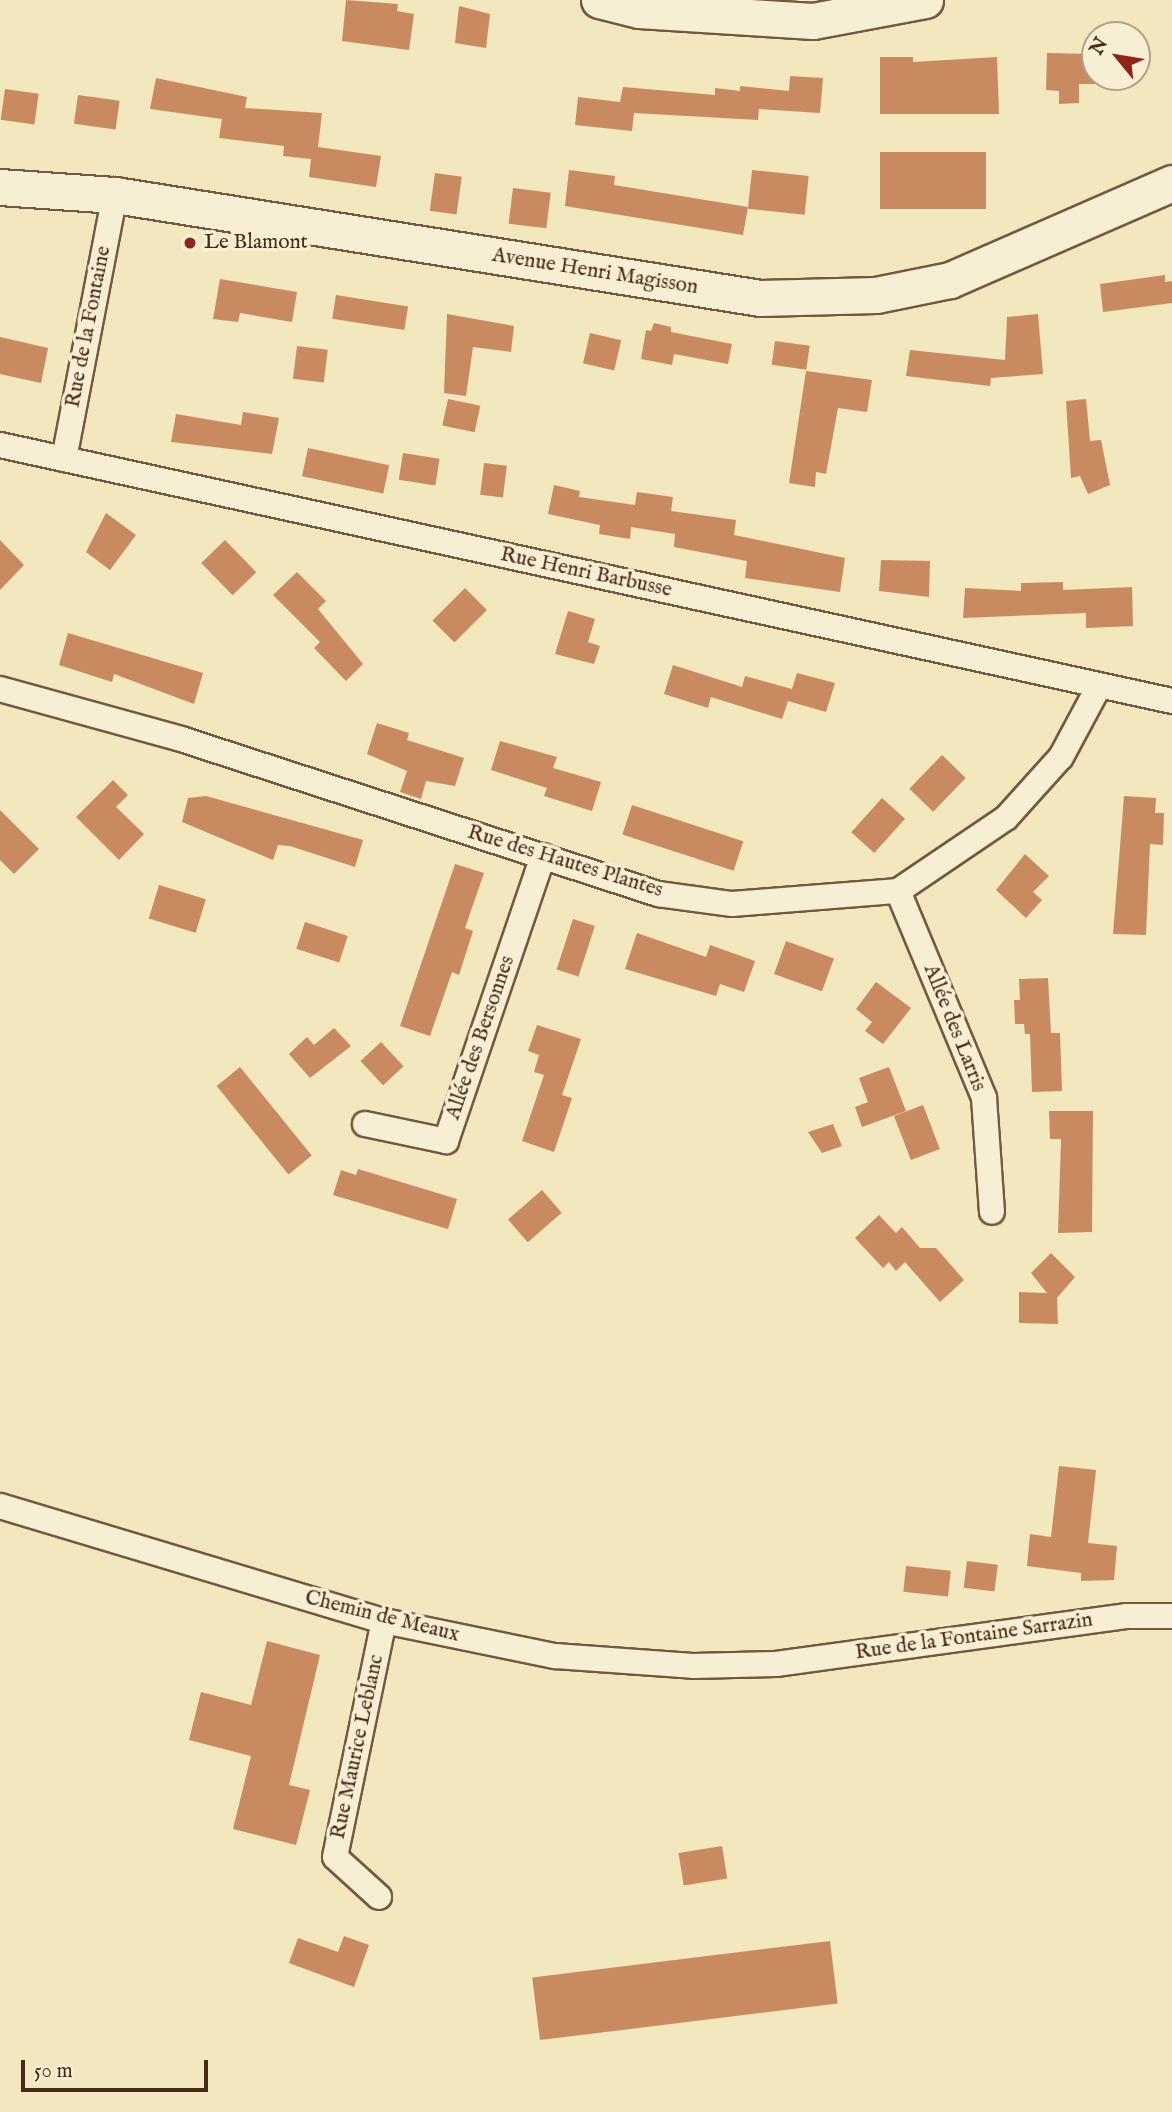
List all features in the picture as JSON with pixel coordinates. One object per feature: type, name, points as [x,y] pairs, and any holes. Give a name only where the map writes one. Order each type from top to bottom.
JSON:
[{"type":"main road","points":[[599,0],[639,10],[813,21],[925,0]]},
{"type":"main road","name":"Avenue Henri Magisson","points":[[0,187],[115,195],[760,298],[876,295],[950,280],[1172,183]]},
{"type":"street","name":"Rue de la Fontaine","points":[[64,459],[115,195]]},
{"type":"street","name":"Rue Henri Barbusse","points":[[0,445],[1172,701]]},
{"type":"street","name":"Rue des Hautes Plantes","points":[[0,689],[181,740],[658,894],[732,904],[898,891],[1006,818],[1061,757],[1100,685]]},
{"type":"street","name":"Allée des Bersonnes","points":[[365,1124],[446,1141],[543,856]]},
{"type":"street","name":"Allée des Larris","points":[[898,891],[984,1098],[992,1212]]},
{"type":"street","name":"Chemin de Meaux","points":[[0,1506],[384,1621],[555,1656],[693,1666],[776,1664]]},
{"type":"street","name":"Rue de la Fontaine Sarrazin","points":[[776,1664],[1126,1616],[1172,1616]]},
{"type":"street","name":"Rue Maurice Leblanc","points":[[379,1897],[335,1857],[384,1621]]},
{"type":"building","points":[[346,0],[398,4],[397,11],[414,14],[409,50],[342,41]]},
{"type":"building","points":[[459,6],[490,14],[486,48],[455,43]]},
{"type":"building","points":[[1047,53],[1081,54],[1079,103],[1059,104],[1059,91],[1046,90]]},
{"type":"building","points":[[880,57],[913,57],[913,62],[997,57],[999,114],[880,114]]},
{"type":"building","points":[[790,76],[823,78],[820,113],[759,109],[758,120],[634,113],[632,131],[575,125],[578,97],[620,102],[623,87],[715,95],[715,88],[740,91],[740,86],[789,91]]},
{"type":"building","points":[[156,78],[247,97],[245,108],[322,113],[318,147],[381,156],[376,187],[309,177],[311,159],[283,156],[284,146],[219,138],[222,119],[150,109]]},
{"type":"building","points":[[5,89],[39,94],[34,124],[1,120]]},
{"type":"building","points":[[78,95],[120,101],[116,130],[74,124]]},
{"type":"building","points":[[880,152],[986,152],[986,209],[880,209]]},
{"type":"building","points":[[569,170],[615,176],[614,185],[748,207],[743,235],[565,206]]},
{"type":"building","points":[[752,170],[809,176],[805,215],[748,209]]},
{"type":"building","points":[[435,173],[462,177],[456,214],[430,211]]},
{"type":"building","points":[[513,188],[551,193],[546,228],[509,224]]},
{"type":"building","points":[[1165,275],[1165,282],[1172,281],[1172,303],[1103,312],[1100,284]]},
{"type":"building","points":[[220,279],[297,292],[292,322],[240,313],[238,322],[213,319]]},
{"type":"building","points":[[336,295],[408,306],[404,330],[332,319]]},
{"type":"building","points":[[447,314],[514,326],[511,352],[473,347],[466,396],[444,393]]},
{"type":"building","points":[[1038,314],[1043,374],[991,378],[990,386],[906,376],[910,350],[1005,360],[1007,317]]},
{"type":"building","points":[[654,323],[671,327],[671,332],[732,344],[728,364],[674,354],[672,365],[641,359],[646,330],[651,331]]},
{"type":"building","points":[[590,333],[621,340],[614,370],[583,363]]},
{"type":"building","points":[[0,337],[48,348],[41,383],[0,374]]},
{"type":"building","points":[[775,341],[810,346],[806,370],[772,365]]},
{"type":"building","points":[[297,346],[328,350],[324,383],[293,379]]},
{"type":"building","points":[[806,371],[872,380],[867,412],[838,408],[826,474],[816,472],[815,487],[789,483]]},
{"type":"building","points":[[448,399],[480,406],[475,432],[442,425]]},
{"type":"building","points":[[1086,399],[1090,441],[1101,440],[1110,485],[1088,494],[1080,476],[1071,478],[1066,401]]},
{"type":"building","points":[[243,412],[279,418],[272,454],[171,442],[176,414],[241,425]]},
{"type":"building","points":[[308,448],[389,465],[383,494],[302,476]]},
{"type":"building","points":[[403,453],[440,459],[435,485],[399,480]]},
{"type":"building","points":[[484,463],[507,466],[503,498],[480,495]]},
{"type":"building","points":[[554,485],[580,491],[579,497],[635,505],[637,492],[673,497],[671,511],[736,520],[734,535],[845,558],[840,592],[745,578],[747,561],[674,547],[675,534],[631,527],[630,539],[599,534],[600,525],[548,514]]},
{"type":"building","points":[[106,513],[136,535],[110,570],[86,552]]},
{"type":"building","points":[[0,540],[24,565],[0,590]]},
{"type":"building","points":[[225,540],[256,572],[233,595],[201,563]]},
{"type":"building","points":[[881,560],[930,561],[929,597],[879,591]]},
{"type":"building","points":[[297,572],[326,601],[318,609],[363,664],[346,681],[314,648],[320,642],[273,595]]},
{"type":"building","points":[[1063,582],[1063,590],[1132,587],[1133,626],[1086,628],[1086,613],[963,618],[965,588],[1021,591],[1021,583]]},
{"type":"building","points":[[465,588],[487,610],[454,642],[432,621]]},
{"type":"building","points":[[568,611],[595,619],[588,642],[600,646],[594,664],[555,654]]},
{"type":"building","points":[[68,633],[203,673],[194,704],[114,674],[112,682],[59,665]]},
{"type":"building","points":[[673,665],[742,687],[745,676],[792,689],[797,673],[835,683],[826,712],[788,701],[782,719],[711,697],[708,708],[664,694]]},
{"type":"building","points":[[377,723],[409,733],[407,740],[464,758],[455,786],[426,781],[421,799],[400,792],[407,771],[367,754]]},
{"type":"building","points":[[500,741],[557,757],[553,768],[601,782],[592,811],[544,796],[547,788],[491,770]]},
{"type":"building","points":[[942,755],[966,778],[933,812],[909,789]]},
{"type":"building","points":[[113,780],[128,795],[116,807],[144,834],[119,860],[76,817]]},
{"type":"building","points":[[206,796],[363,840],[355,867],[290,846],[278,845],[273,860],[182,822],[188,798]]},
{"type":"building","points":[[1124,796],[1156,798],[1155,813],[1164,813],[1163,845],[1150,844],[1146,935],[1113,934]]},
{"type":"building","points":[[882,798],[905,819],[874,853],[851,832]]},
{"type":"building","points":[[632,805],[743,841],[734,871],[622,834]]},
{"type":"building","points":[[0,810],[39,849],[14,874],[0,860]]},
{"type":"building","points":[[1025,854],[1049,876],[1033,892],[1042,900],[1026,918],[996,890]]},
{"type":"building","points":[[455,864],[484,873],[465,928],[473,931],[459,975],[452,972],[430,1036],[400,1026]]},
{"type":"building","points":[[159,885],[206,899],[196,933],[149,918]]},
{"type":"building","points":[[573,919],[595,926],[578,977],[557,969]]},
{"type":"building","points":[[305,922],[348,936],[339,963],[296,949]]},
{"type":"building","points":[[637,933],[706,957],[710,945],[755,961],[744,992],[720,984],[716,996],[625,969]]},
{"type":"building","points":[[786,941],[834,958],[822,991],[774,974]]},
{"type":"building","points":[[1048,978],[1051,1033],[1060,1033],[1062,1091],[1032,1092],[1030,1034],[1025,1034],[1024,1024],[1015,1024],[1014,1000],[1020,1000],[1019,979]]},
{"type":"building","points":[[876,982],[911,1008],[883,1044],[865,1031],[872,1022],[856,1009]]},
{"type":"building","points":[[537,1025],[581,1039],[562,1095],[572,1098],[554,1152],[522,1141],[544,1075],[534,1072],[539,1055],[528,1051]]},
{"type":"building","points":[[334,1028],[351,1046],[310,1078],[289,1054],[307,1037],[314,1045]]},
{"type":"building","points":[[381,1042],[404,1066],[383,1085],[361,1061]]},
{"type":"building","points":[[240,1067],[312,1156],[288,1174],[217,1086]]},
{"type":"building","points":[[889,1067],[906,1111],[862,1127],[855,1107],[868,1102],[859,1078]]},
{"type":"building","points":[[923,1105],[940,1149],[911,1160],[894,1116]]},
{"type":"building","points":[[1049,1111],[1093,1111],[1092,1232],[1058,1233],[1061,1139],[1050,1139]]},
{"type":"building","points":[[833,1124],[842,1146],[822,1153],[808,1132]]},
{"type":"building","points":[[358,1169],[457,1199],[448,1229],[333,1195],[341,1170],[356,1175]]},
{"type":"building","points":[[542,1190],[562,1213],[528,1242],[508,1220]]},
{"type":"building","points":[[879,1215],[896,1233],[902,1227],[920,1248],[936,1248],[964,1280],[940,1302],[905,1262],[896,1271],[889,1262],[883,1268],[855,1238]]},
{"type":"building","points":[[1051,1253],[1075,1277],[1057,1298],[1058,1324],[1019,1323],[1019,1292],[1047,1293],[1031,1273]]},
{"type":"building","points":[[1059,1466],[1096,1470],[1088,1543],[1117,1546],[1114,1580],[1081,1581],[1081,1573],[1027,1566],[1030,1534],[1051,1537]]},
{"type":"building","points":[[967,1561],[998,1565],[994,1592],[964,1588]]},
{"type":"building","points":[[906,1566],[951,1571],[948,1597],[903,1592]]},
{"type":"building","points":[[267,1641],[320,1655],[289,1785],[310,1790],[296,1845],[233,1829],[251,1756],[189,1740],[201,1692],[251,1705]]},
{"type":"building","points":[[722,1846],[727,1879],[684,1885],[679,1853]]},
{"type":"building","points":[[344,1936],[369,1945],[354,1987],[289,1963],[298,1938],[338,1952]]},
{"type":"building","points":[[830,1941],[838,2004],[540,2040],[532,1978]]},
{"type":"place","name":"Le Blamont","points":[[190,243]]}]
